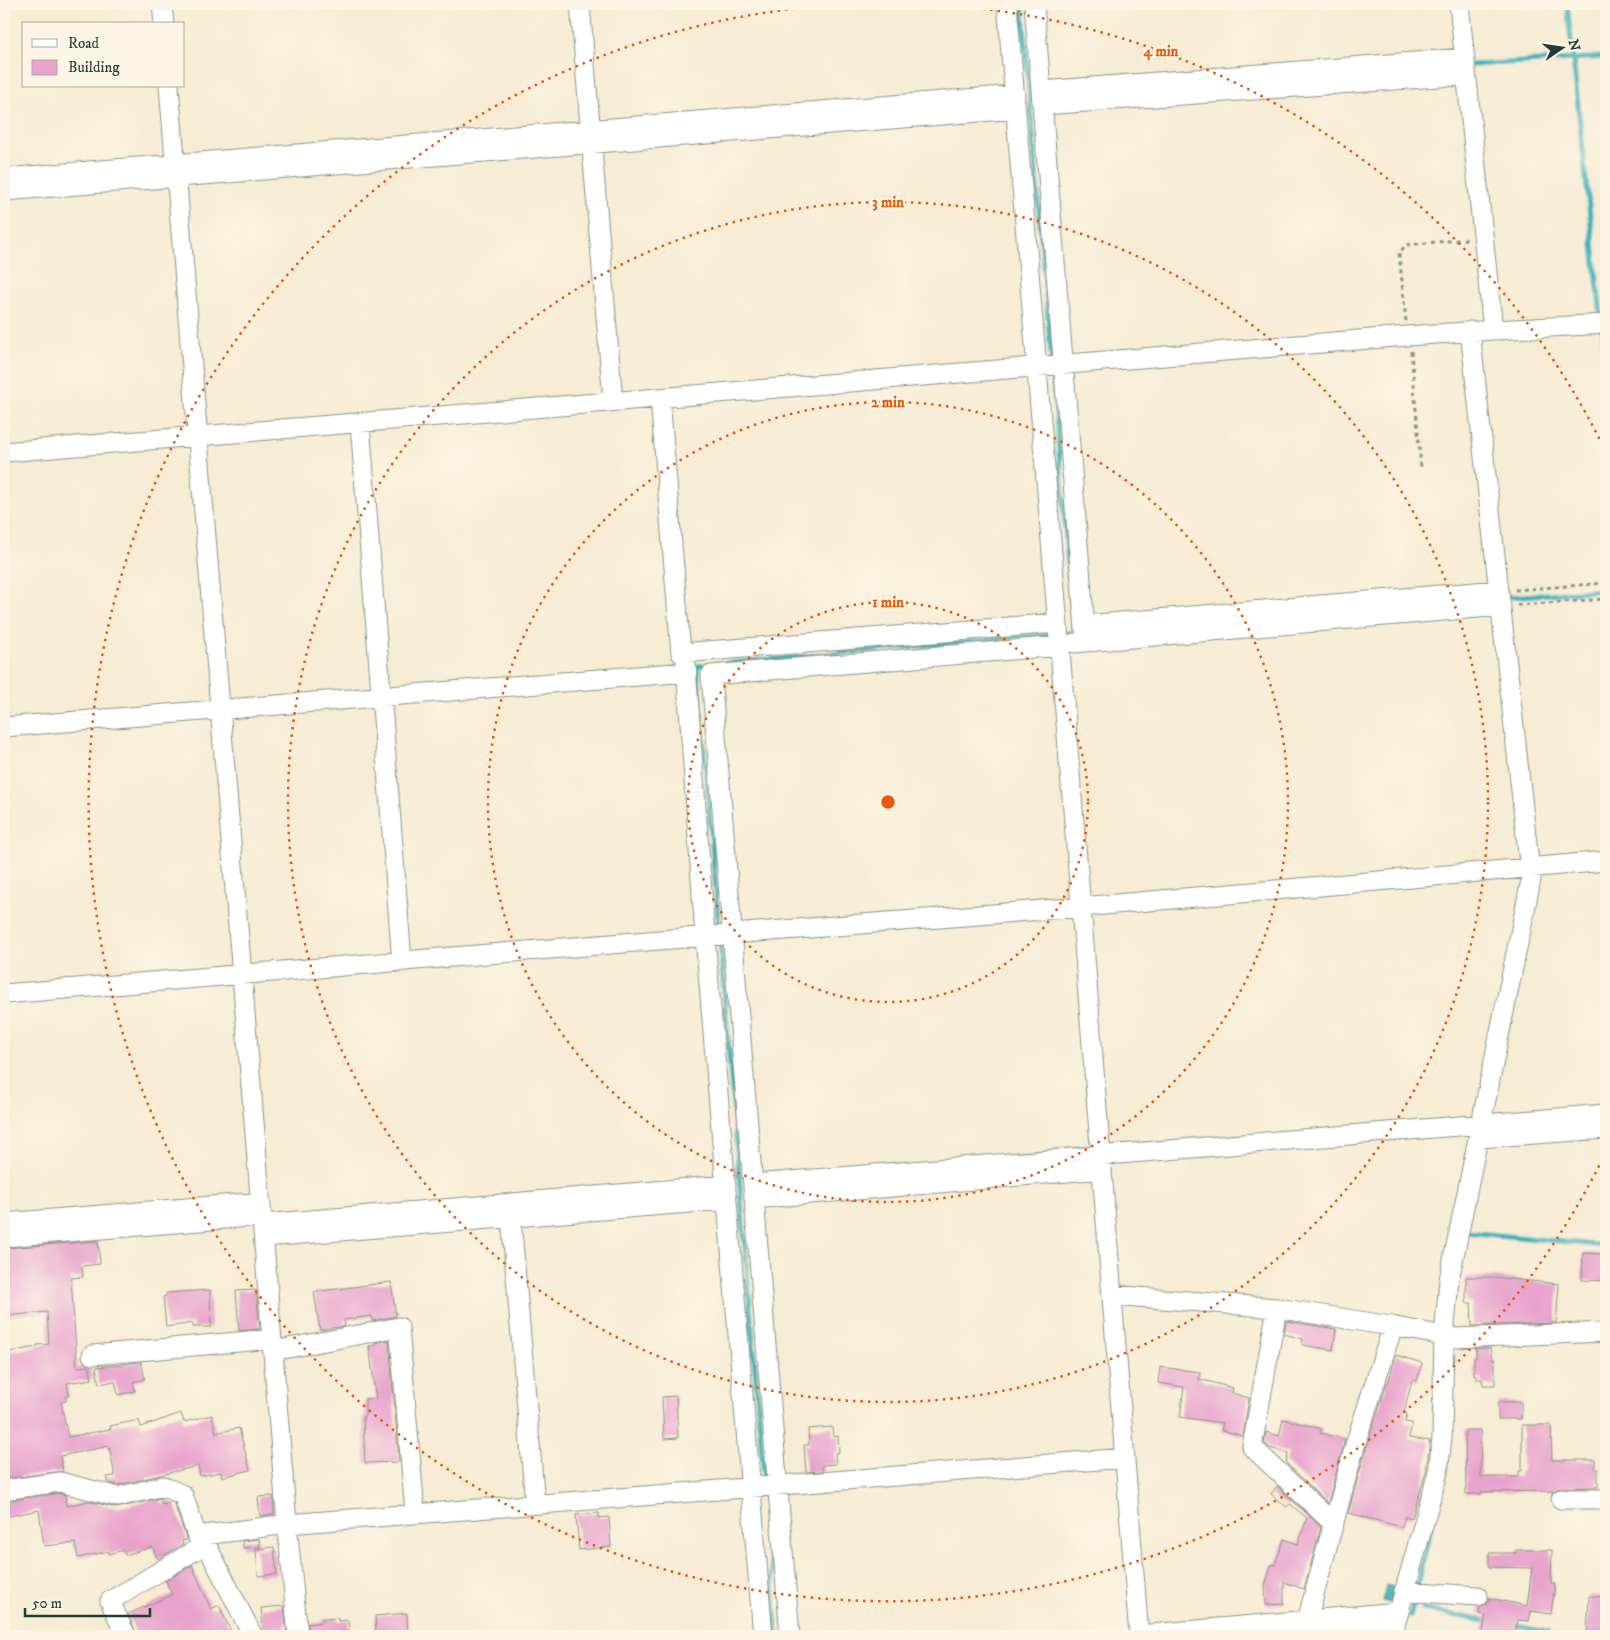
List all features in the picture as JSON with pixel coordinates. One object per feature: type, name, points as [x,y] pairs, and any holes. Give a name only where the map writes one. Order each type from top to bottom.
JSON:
[{"type":"street","points":[[162,4],[164,22]]},
{"type":"street","points":[[580,4],[613,402]]},
{"type":"street","points":[[1007,4],[1015,102],[1085,633]]},
{"type":"street","points":[[1034,4],[1042,98],[1058,622],[1139,1635],[1395,1625],[1438,1472],[1442,1438],[1444,1336],[1449,1280],[1532,880],[1470,332]]},
{"type":"street","points":[[1459,4],[1494,330]]},
{"type":"street","points":[[1042,98],[1466,67]]},
{"type":"street","points":[[169,88],[287,1524],[298,1636]]},
{"type":"street","points":[[4,178],[176,170],[1015,102]]},
{"type":"street","points":[[4,191],[176,170]]},
{"type":"street","points":[[4,452],[1408,336],[1606,324]]},
{"type":"street","points":[[660,398],[681,652],[686,662],[705,936],[763,1636]]},
{"type":"street","points":[[360,423],[402,962]]},
{"type":"street","points":[[790,1636],[711,675],[1060,645],[1085,633],[1500,596]]},
{"type":"street","points":[[4,716],[220,704],[381,691],[686,662],[1058,622]]},
{"type":"street","points":[[4,728],[220,704]]},
{"type":"street","points":[[4,994],[1082,907],[1606,861]]},
{"type":"street","points":[[753,1192],[1480,1131],[1606,1114]]},
{"type":"street","points":[[1480,1131],[1606,1129]]},
{"type":"street","points":[[4,1223],[511,1218],[727,1193]]},
{"type":"street","points":[[4,1237],[727,1193]]},
{"type":"street","points":[[511,1218],[535,1504]]},
{"type":"street","points":[[1112,1295],[1277,1308],[1393,1326],[1455,1338],[1606,1332]]},
{"type":"street","points":[[1277,1308],[1252,1446],[1334,1524]]},
{"type":"street","points":[[1303,1628],[1356,1442],[1393,1326]]},
{"type":"street","points":[[92,1356],[273,1345],[399,1327],[415,1514]]},
{"type":"street","points":[[126,1636],[110,1600],[205,1540],[287,1524],[1125,1458]]},
{"type":"street","points":[[4,1490],[60,1482],[118,1497],[163,1486],[183,1495],[197,1536],[205,1540],[253,1636]]},
{"type":"street","points":[[1561,1499],[1606,1499]]},
{"type":"street","points":[[1404,1591],[1478,1596]]},
{"type":"path","points":[[1421,467],[1399,253],[1406,245],[1484,238]]},
{"type":"path","points":[[1500,596],[1606,583]]},
{"type":"path","points":[[1500,596],[1606,599]]},
{"type":"water","points":[[1386,1585],[1397,1588],[1392,1604],[1382,1601]]},
{"type":"building","points":[[98,1241],[100,1264],[82,1266],[83,1277],[71,1278],[77,1367],[89,1366],[92,1379],[67,1383],[69,1396],[65,1396],[66,1401],[61,1402],[68,1437],[111,1429],[110,1426],[139,1420],[141,1427],[181,1413],[184,1422],[212,1415],[216,1433],[239,1428],[250,1470],[222,1477],[221,1472],[200,1476],[198,1466],[118,1485],[109,1483],[107,1477],[115,1476],[109,1446],[60,1456],[63,1471],[4,1479],[4,1414],[9,1413],[4,1382],[4,1353],[49,1344],[47,1312],[4,1316],[4,1248]]},
{"type":"building","points":[[1583,1253],[1606,1254],[1606,1281],[1582,1280]]},
{"type":"building","points":[[1466,1277],[1492,1277],[1559,1284],[1556,1323],[1472,1326],[1471,1303],[1466,1303]]},
{"type":"building","points":[[391,1282],[396,1316],[372,1321],[372,1316],[344,1320],[345,1326],[320,1330],[314,1292]]},
{"type":"building","points":[[210,1290],[211,1327],[193,1327],[193,1323],[166,1327],[163,1297],[166,1296],[166,1293]]},
{"type":"building","points":[[256,1290],[260,1329],[239,1331],[236,1291]]},
{"type":"building","points":[[1286,1321],[1336,1329],[1333,1350],[1302,1345],[1303,1339],[1284,1334]]},
{"type":"building","points":[[389,1340],[399,1462],[365,1463],[363,1416],[365,1416],[365,1399],[376,1399],[369,1346]]},
{"type":"building","points":[[1476,1348],[1490,1348],[1492,1359],[1495,1360],[1495,1385],[1483,1385],[1482,1379],[1476,1379],[1476,1375],[1474,1375],[1474,1358],[1476,1358]]},
{"type":"building","points":[[1396,1355],[1422,1363],[1417,1381],[1412,1380],[1404,1413],[1407,1414],[1405,1422],[1412,1423],[1409,1438],[1430,1441],[1426,1472],[1412,1518],[1405,1516],[1402,1527],[1348,1513],[1367,1445]]},
{"type":"building","points":[[141,1362],[145,1379],[133,1382],[135,1391],[118,1395],[115,1381],[99,1384],[96,1367]]},
{"type":"building","points":[[1160,1367],[1200,1372],[1199,1379],[1233,1388],[1232,1393],[1249,1398],[1243,1436],[1221,1430],[1223,1423],[1180,1417],[1184,1387],[1158,1383]]},
{"type":"building","points":[[676,1396],[678,1438],[664,1439],[662,1397]]},
{"type":"building","points":[[1498,1402],[1521,1402],[1521,1419],[1498,1419]]},
{"type":"building","points":[[1283,1419],[1322,1429],[1320,1433],[1345,1439],[1328,1503],[1286,1463],[1288,1453],[1270,1448],[1264,1443],[1266,1432],[1279,1436]]},
{"type":"building","points":[[1522,1425],[1551,1425],[1552,1460],[1595,1460],[1595,1469],[1598,1469],[1598,1487],[1559,1488],[1554,1491],[1466,1494],[1465,1430],[1480,1430],[1481,1477],[1519,1477],[1519,1471],[1522,1471]]},
{"type":"building","points":[[832,1427],[833,1437],[838,1436],[839,1452],[835,1453],[836,1464],[822,1465],[823,1471],[806,1472],[804,1445],[809,1445],[808,1429]]},
{"type":"building","points":[[1277,1486],[1321,1527],[1304,1589],[1284,1582],[1284,1604],[1266,1605],[1265,1585],[1272,1564],[1275,1565],[1284,1539],[1298,1544],[1307,1518],[1290,1504],[1287,1507],[1271,1494]]},
{"type":"building","points":[[59,1493],[65,1495],[66,1506],[89,1501],[116,1508],[160,1498],[162,1504],[174,1503],[187,1540],[182,1541],[183,1544],[158,1559],[152,1547],[125,1555],[124,1550],[109,1554],[109,1551],[78,1558],[75,1543],[44,1546],[39,1510],[4,1517],[4,1501]]},
{"type":"building","points":[[273,1496],[274,1514],[260,1516],[258,1497]]},
{"type":"building","points":[[599,1513],[599,1518],[609,1517],[611,1547],[579,1550],[576,1515]]},
{"type":"building","points":[[259,1539],[260,1547],[243,1548],[242,1541]]},
{"type":"building","points":[[274,1547],[277,1574],[258,1576],[256,1549]]},
{"type":"building","points":[[1516,1550],[1552,1550],[1551,1583],[1555,1584],[1551,1614],[1531,1611],[1529,1621],[1518,1620],[1515,1636],[1482,1636],[1486,1615],[1479,1614],[1480,1607],[1487,1603],[1489,1598],[1527,1606],[1532,1568],[1489,1567],[1489,1553],[1516,1553]]},
{"type":"building","points":[[192,1565],[211,1609],[219,1605],[233,1636],[137,1636],[128,1614],[172,1595],[166,1581]]},
{"type":"building","points":[[1589,1596],[1606,1597],[1606,1636],[1587,1636]]},
{"type":"building","points":[[284,1606],[287,1636],[264,1636],[261,1608]]},
{"type":"building","points":[[407,1613],[408,1636],[376,1635],[375,1616]]},
{"type":"building","points":[[338,1618],[338,1621],[348,1620],[349,1633],[340,1634],[340,1636],[309,1636],[308,1624],[322,1622],[322,1619]]},
{"type":"waterway","points":[[1022,4],[1074,632],[1068,633]]},
{"type":"waterway","points":[[1567,4],[1601,317]]},
{"type":"waterway","points":[[1472,65],[1606,57]]},
{"type":"waterway","points":[[1603,333],[1606,367]]},
{"type":"waterway","points":[[1508,597],[1606,590]]},
{"type":"waterway","points":[[719,928],[697,666],[1052,634]]},
{"type":"waterway","points":[[720,942],[764,1479]]},
{"type":"waterway","points":[[1467,1232],[1606,1246]]},
{"type":"waterway","points":[[1452,1380],[1453,1358]]},
{"type":"waterway","points":[[766,1495],[777,1636]]},
{"type":"waterway","points":[[1417,1585],[1430,1533]]},
{"type":"waterway","points":[[1410,1616],[1413,1605]]},
{"type":"waterway","points":[[1422,1609],[1491,1622]]},
{"type":"waterway","points":[[1511,1625],[1548,1632]]}]
